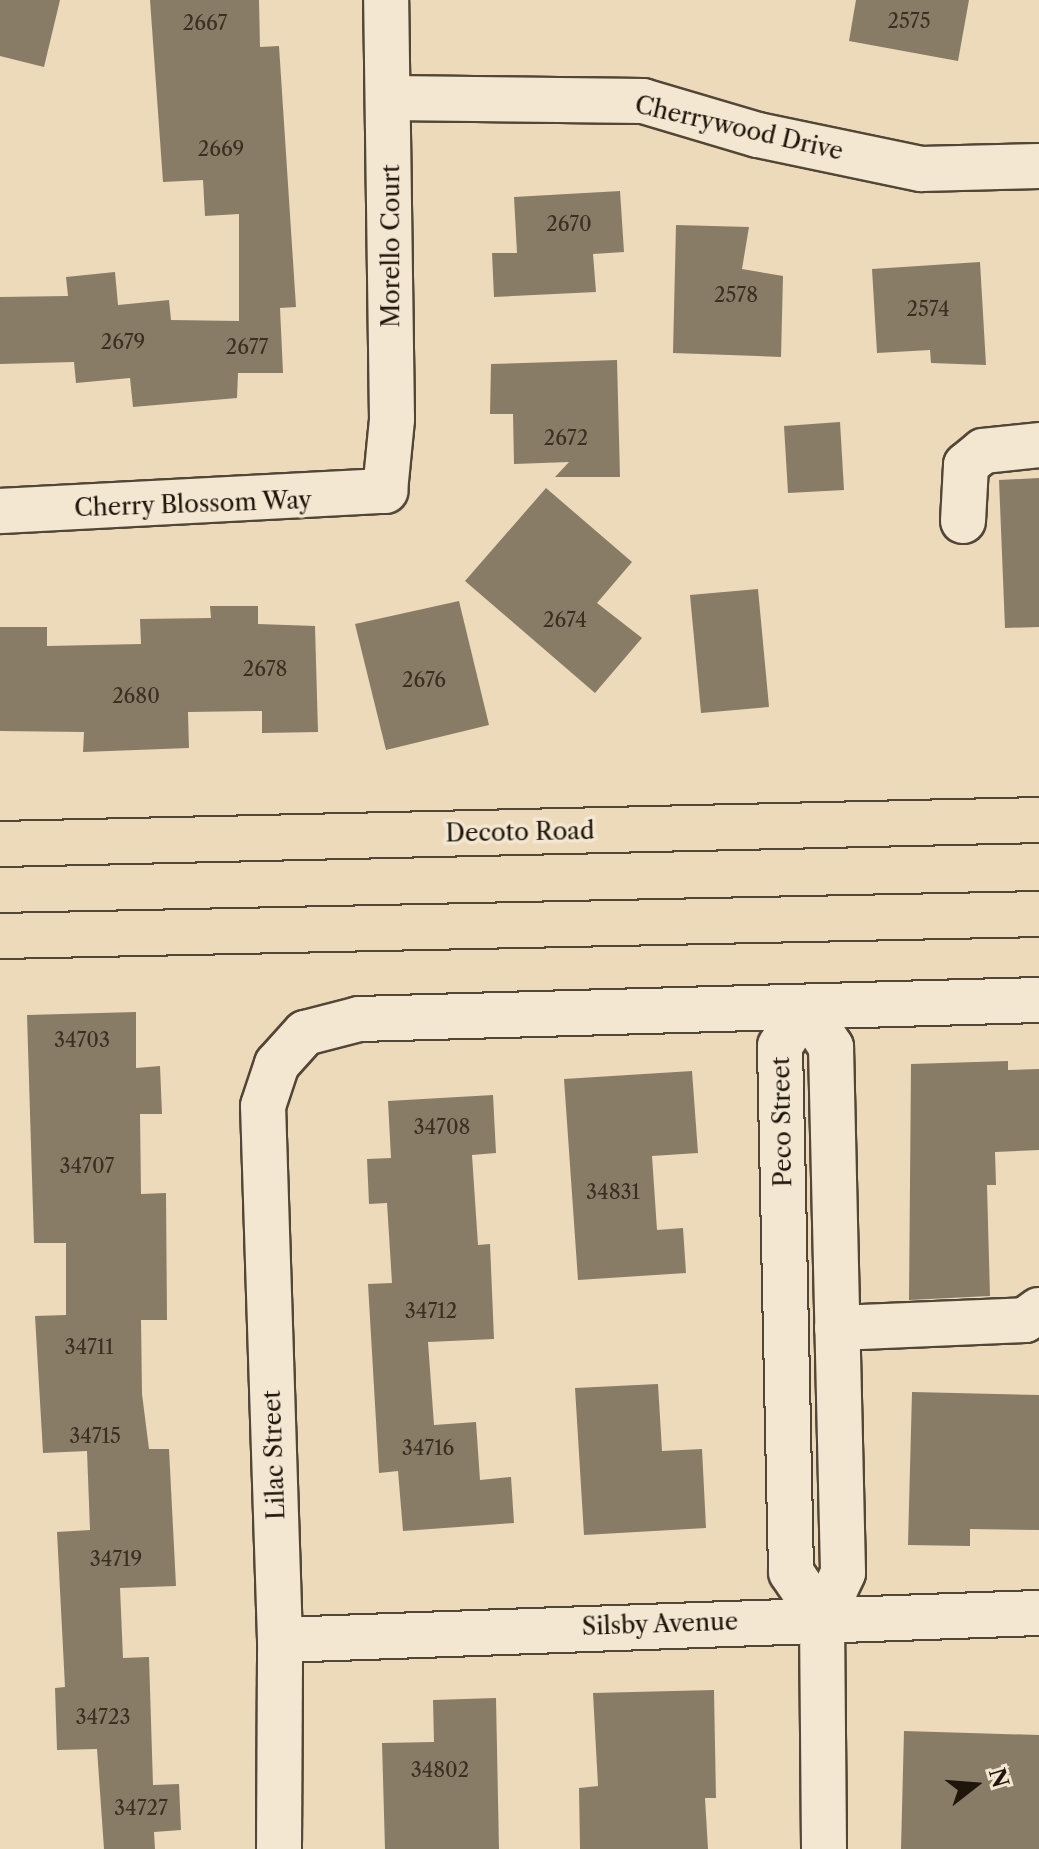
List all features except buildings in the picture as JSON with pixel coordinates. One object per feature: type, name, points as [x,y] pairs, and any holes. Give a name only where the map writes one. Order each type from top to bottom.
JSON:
[{"type":"main road","name":"Decoto Road","points":[[0,844],[1039,820]]},
{"type":"main road","points":[[0,936],[1039,914]]},
{"type":"street","name":"Morello Court","points":[[385,491],[392,419],[390,98],[386,0]]},
{"type":"street","name":"Cherrywood Drive","points":[[390,98],[643,101],[921,169],[1039,166]]},
{"type":"street","points":[[963,521],[966,465],[983,451],[1039,445]]},
{"type":"street","name":"Cherry Blossom Way","points":[[0,511],[385,491]]},
{"type":"street","points":[[805,1007],[1039,1000]]},
{"type":"street","points":[[805,1007],[831,1041],[843,1573],[822,1618],[824,1849]]},
{"type":"street","name":"Lilac Street","points":[[279,1849],[280,1640],[263,1106],[277,1064],[305,1033],[359,1019],[805,1007]]},
{"type":"street","name":"Peco Street","points":[[805,1007],[780,1046],[791,1572],[822,1618]]},
{"type":"street","points":[[837,1328],[1025,1320],[1039,1310]]},
{"type":"street","name":"Silsby Avenue","points":[[280,1640],[822,1618],[1039,1613]]}]
